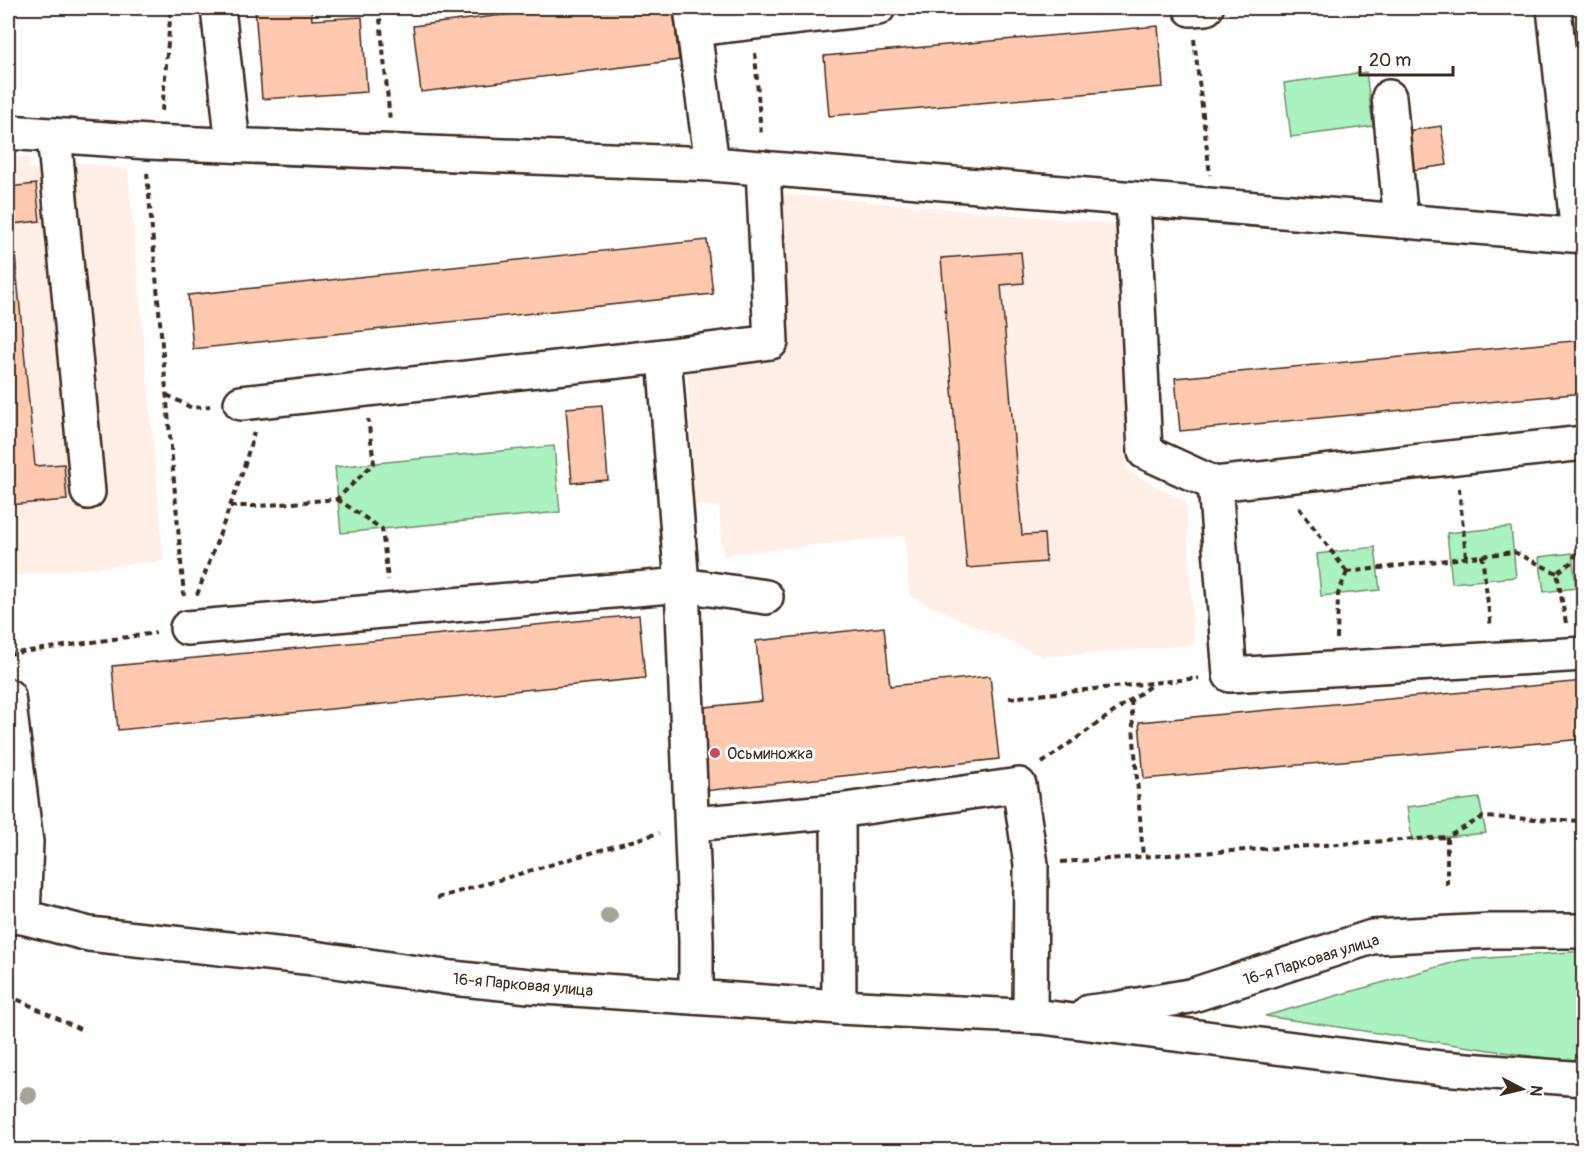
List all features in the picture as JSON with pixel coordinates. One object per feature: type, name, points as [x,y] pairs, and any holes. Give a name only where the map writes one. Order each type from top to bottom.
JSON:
[{"type":"main road","points":[[218,8],[233,145]]},
{"type":"main road","points":[[712,164],[692,18],[752,22],[878,8]]},
{"type":"main road","points":[[8,132],[148,142],[712,164],[763,168],[1072,207],[1133,199],[1581,235],[1554,8]]},
{"type":"main road","points":[[1389,97],[1401,221]]},
{"type":"main road","points":[[54,135],[88,492]]},
{"type":"main road","points":[[252,401],[664,356],[771,342],[763,168]]},
{"type":"main road","points":[[1133,199],[1145,452],[1215,484],[1584,443]]},
{"type":"main road","points":[[664,356],[682,585],[696,940],[696,997]]},
{"type":"main road","points":[[1215,484],[1230,675],[1578,655]]},
{"type":"main road","points":[[187,628],[682,585],[766,597]]},
{"type":"main road","points":[[8,696],[26,842],[15,917]]},
{"type":"main road","points":[[692,824],[838,811],[1019,785],[1031,864],[1036,1017]]},
{"type":"main road","points":[[838,811],[838,1007]]},
{"type":"main road","name":"16-я Парковая улица","points":[[15,917],[89,934],[314,958],[452,978],[529,986],[838,1007],[1036,1017],[1441,1068],[1584,1079]]},
{"type":"main road","name":"16-я Парковая улица","points":[[1036,1017],[1115,1009],[1190,996],[1372,937],[1490,931],[1584,931]]},
{"type":"path","points":[[162,114],[171,8]]},
{"type":"path","points":[[379,8],[393,151]]},
{"type":"path","points":[[1199,8],[1214,206]]},
{"type":"path","points":[[752,22],[763,168]]},
{"type":"path","points":[[147,172],[182,579]]},
{"type":"path","points":[[338,499],[374,463],[364,389]]},
{"type":"path","points":[[167,394],[192,408],[252,401],[242,474],[202,579]]},
{"type":"path","points":[[1456,457],[1466,557]]},
{"type":"path","points":[[1276,477],[1347,572]]},
{"type":"path","points":[[230,506],[259,506],[338,499],[382,529],[392,610]]},
{"type":"path","points":[[1557,573],[1573,561],[1584,530]]},
{"type":"path","points":[[1347,572],[1514,552],[1557,573],[1578,655]]},
{"type":"path","points":[[1482,555],[1495,660]]},
{"type":"path","points":[[1337,669],[1338,594],[1347,572]]},
{"type":"path","points":[[8,654],[187,628]]},
{"type":"path","points":[[1009,698],[1230,675]]},
{"type":"path","points":[[1037,766],[1153,683]]},
{"type":"path","points":[[1131,699],[1143,857]]},
{"type":"path","points":[[1031,864],[1447,837],[1483,817],[1584,821]]},
{"type":"path","points":[[437,898],[692,824]]},
{"type":"path","points":[[1447,837],[1447,885]]},
{"type":"path","points":[[8,995],[82,1030]]},
{"type":"shaded area","points":[[8,156],[29,158],[29,169],[74,173],[75,162],[128,169],[164,561],[8,576]]},
{"type":"shaded area","points":[[783,194],[1115,224],[1127,470],[1186,502],[1194,645],[1043,657],[909,596],[905,536],[722,555],[719,507],[695,505],[687,367],[788,355]]},
{"type":"green space","points":[[1366,72],[1373,126],[1291,137],[1284,83]]},
{"type":"green space","points":[[554,446],[560,512],[341,533],[335,467]]},
{"type":"green space","points":[[1511,527],[1516,577],[1452,583],[1447,533]]},
{"type":"green space","points":[[1375,547],[1380,590],[1321,596],[1317,554]]},
{"type":"green space","points":[[1572,553],[1576,588],[1544,592],[1539,557]]},
{"type":"green space","points":[[1479,798],[1486,833],[1412,840],[1407,807]]},
{"type":"green space","points":[[1583,951],[1583,1064],[1265,1016],[1462,960]]},
{"type":"building","points":[[255,8],[311,8],[312,20],[362,17],[367,92],[262,99]]},
{"type":"building","points":[[559,8],[673,8],[679,60],[421,92],[413,26]]},
{"type":"building","points":[[1158,26],[1163,87],[829,116],[824,56]]},
{"type":"building","points":[[1441,126],[1447,165],[1412,170],[1407,131]]},
{"type":"building","points":[[36,184],[40,221],[12,224],[35,466],[64,464],[67,500],[8,505],[8,187]]},
{"type":"building","points":[[707,240],[713,294],[193,349],[188,295]]},
{"type":"building","points":[[1021,252],[1024,283],[1001,285],[1022,535],[1044,534],[1046,562],[967,568],[941,258]]},
{"type":"building","points":[[1584,340],[1584,393],[1180,431],[1175,378]]},
{"type":"building","points":[[602,405],[608,480],[572,483],[566,408]]},
{"type":"building","points":[[639,615],[645,678],[118,730],[112,666]]},
{"type":"building","points":[[884,627],[890,686],[990,676],[999,759],[704,791],[695,708],[762,701],[756,641]]},
{"type":"building","points":[[1584,681],[1584,739],[1144,779],[1139,722]]},
{"type":"place","name":"Осьминожка","points":[[715,753]]}]
